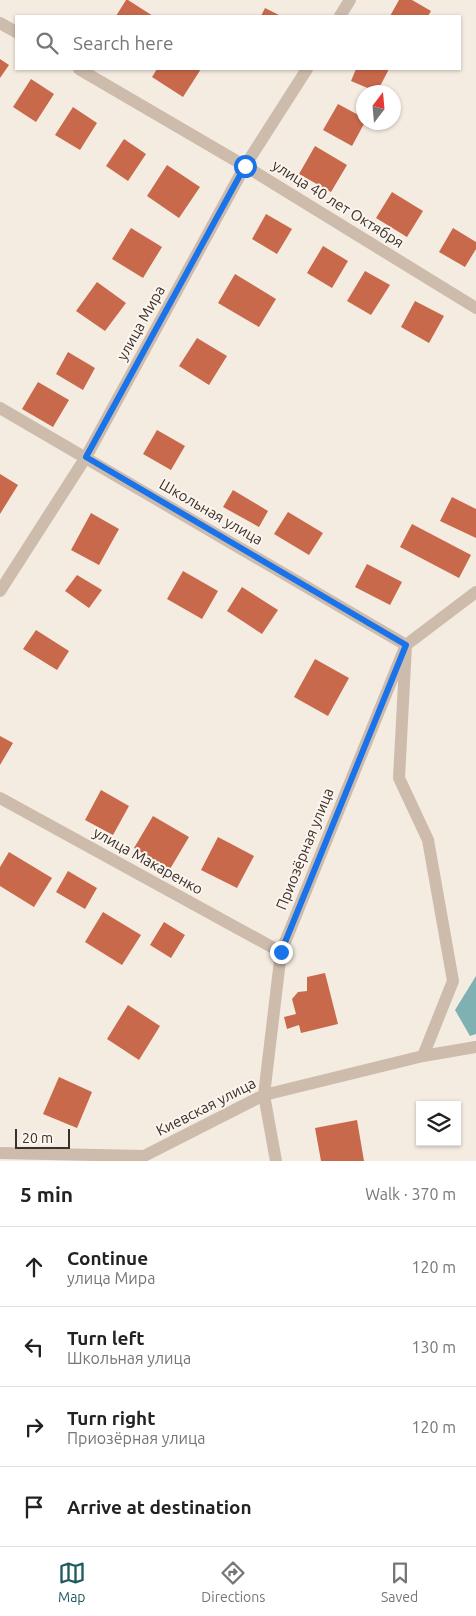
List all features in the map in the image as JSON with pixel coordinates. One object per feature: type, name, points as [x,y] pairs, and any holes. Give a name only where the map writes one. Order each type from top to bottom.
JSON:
[{"type":"street","points":[[341,15],[350,0]]},
{"type":"street","points":[[0,23],[15,31]]},
{"type":"street","name":"улица 40 лет Октября","points":[[81,70],[245,166],[476,308]]},
{"type":"street","name":"улица Мира","points":[[0,591],[86,457],[245,166],[305,70]]},
{"type":"street","name":"Школьная улица","points":[[0,408],[406,645]]},
{"type":"street","points":[[422,1056],[453,981],[428,840],[399,778],[406,645],[476,592]]},
{"type":"street","name":"Приозёрная улица","points":[[276,1161],[264,1095],[281,952],[406,645]]},
{"type":"street","name":"улица Макаренко","points":[[0,798],[281,952]]},
{"type":"street","name":"Киевская улица","points":[[0,1154],[144,1156],[264,1095],[422,1056],[476,1047]]},
{"type":"water","points":[[476,976],[476,1034],[470,1036],[455,1010]]},
{"type":"building","points":[[126,0],[128,0],[151,15],[117,15]]},
{"type":"building","points":[[399,0],[412,0],[431,11],[429,15],[391,15]]},
{"type":"building","points":[[265,8],[279,15],[262,15]]},
{"type":"building","points":[[0,59],[9,65],[0,78]]},
{"type":"building","points":[[156,70],[200,70],[183,97],[152,77]]},
{"type":"building","points":[[356,70],[388,70],[381,85],[360,85],[351,81]]},
{"type":"building","points":[[31,79],[54,94],[36,122],[13,107]]},
{"type":"building","points":[[338,104],[356,114],[356,130],[361,130],[352,146],[323,130]]},
{"type":"building","points":[[73,107],[97,123],[80,150],[55,135]]},
{"type":"building","points":[[124,139],[146,154],[128,181],[106,166]]},
{"type":"building","points":[[315,146],[347,165],[331,192],[299,174]]},
{"type":"building","points":[[167,165],[200,187],[179,218],[147,196]]},
{"type":"building","points":[[392,192],[423,211],[407,237],[376,218]]},
{"type":"building","points":[[266,214],[292,229],[277,254],[252,239]]},
{"type":"building","points":[[131,228],[162,247],[143,278],[112,259]]},
{"type":"building","points":[[453,228],[476,242],[476,249],[465,267],[439,252]]},
{"type":"building","points":[[323,246],[348,261],[332,288],[307,273]]},
{"type":"building","points":[[365,271],[390,285],[371,315],[347,301]]},
{"type":"building","points":[[235,274],[276,299],[259,327],[218,303]]},
{"type":"building","points":[[97,282],[126,303],[105,331],[76,311]]},
{"type":"building","points":[[415,301],[444,316],[429,343],[401,327]]},
{"type":"building","points":[[197,338],[227,356],[209,385],[179,366]]},
{"type":"building","points":[[68,352],[95,368],[83,390],[56,374]]},
{"type":"building","points":[[38,382],[69,400],[53,427],[22,409]]},
{"type":"building","points":[[157,430],[185,446],[171,470],[143,454]]},
{"type":"building","points":[[0,474],[18,485],[0,514]]},
{"type":"building","points":[[233,490],[268,511],[259,527],[223,507]]},
{"type":"building","points":[[452,497],[476,509],[476,538],[440,521]]},
{"type":"building","points":[[288,512],[323,533],[309,555],[274,534]]},
{"type":"building","points":[[91,513],[119,529],[99,565],[71,550]]},
{"type":"building","points":[[412,524],[471,555],[459,578],[400,547]]},
{"type":"building","points":[[367,564],[402,582],[390,605],[355,587]]},
{"type":"building","points":[[183,571],[218,591],[202,619],[167,599]]},
{"type":"building","points":[[77,575],[102,590],[89,608],[65,591]]},
{"type":"building","points":[[242,587],[278,610],[262,634],[227,611]]},
{"type":"building","points":[[36,630],[69,651],[57,670],[23,649]]},
{"type":"building","points":[[315,659],[349,678],[328,716],[294,697]]},
{"type":"building","points":[[0,736],[13,743],[0,765]]},
{"type":"building","points":[[101,790],[129,806],[113,835],[85,820]]},
{"type":"building","points":[[153,816],[189,837],[170,869],[134,848]]},
{"type":"building","points":[[218,837],[254,856],[237,888],[201,870]]},
{"type":"building","points":[[9,852],[52,878],[34,907],[0,886],[0,867]]},
{"type":"building","points":[[68,871],[97,888],[85,909],[56,892]]},
{"type":"building","points":[[103,912],[141,935],[122,965],[85,942]]},
{"type":"building","points":[[164,922],[185,935],[171,958],[150,945]]},
{"type":"building","points":[[325,973],[338,1024],[301,1033],[299,1025],[287,1029],[284,1017],[296,1014],[292,999],[298,992],[307,991],[307,977]]},
{"type":"building","points":[[128,1005],[160,1026],[139,1060],[107,1039]]},
{"type":"building","points":[[59,1077],[92,1092],[77,1128],[43,1114]]},
{"type":"building","points":[[357,1120],[364,1161],[321,1161],[315,1128]]},
{"type":"route","points":[[245,166],[86,457],[406,645],[281,952]]}]
